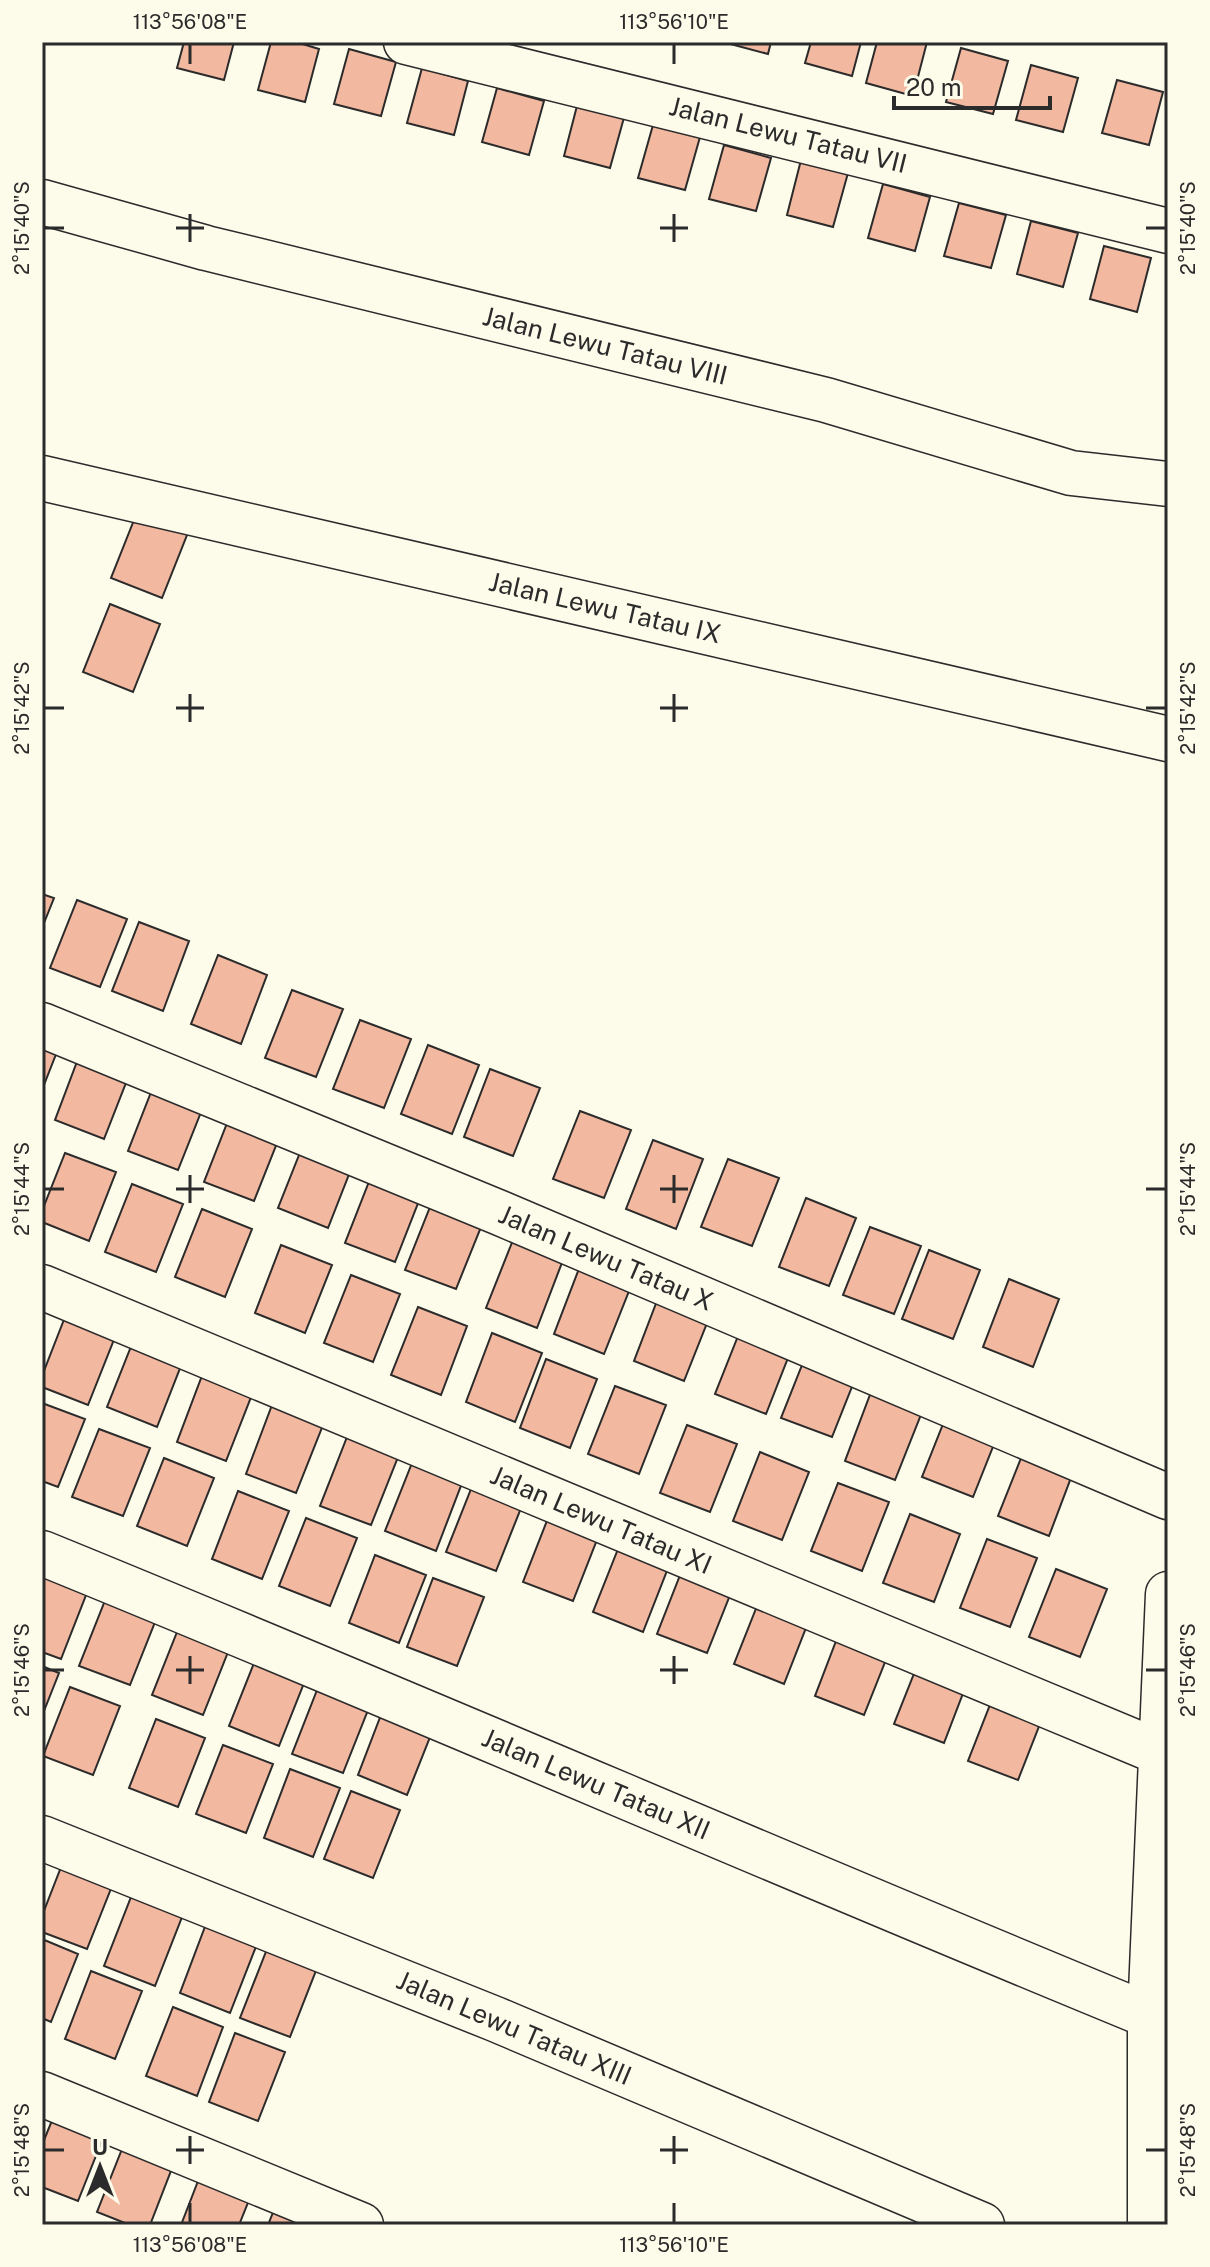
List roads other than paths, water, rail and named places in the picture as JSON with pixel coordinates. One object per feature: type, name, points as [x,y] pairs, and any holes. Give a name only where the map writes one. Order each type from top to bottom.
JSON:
[{"type":"street","name":"Jalan Lewu Tatau VII","points":[[406,42],[1168,231]]},
{"type":"street","name":"Jalan Lewu Tatau VIII","points":[[42,202],[206,248],[826,400],[1071,473],[1168,484]]},
{"type":"street","name":"Jalan Lewu Tatau IX","points":[[42,478],[1168,739]]},
{"type":"street","name":"Jalan Lewu Tatau X","points":[[42,1025],[515,1219],[1168,1497]]},
{"type":"street","name":"Jalan Lewu Tatau XI","points":[[42,1287],[1161,1753]]},
{"type":"street","name":"Jalan Lewu Tatau XII","points":[[42,1553],[308,1661],[883,1907],[1150,2016]]},
{"type":"street","points":[[1150,2225],[1150,2016],[1168,1594]]},
{"type":"street","name":"Jalan Lewu Tatau XIII","points":[[42,1838],[495,2019],[982,2225]]},
{"type":"street","points":[[42,2094],[361,2225]]}]
